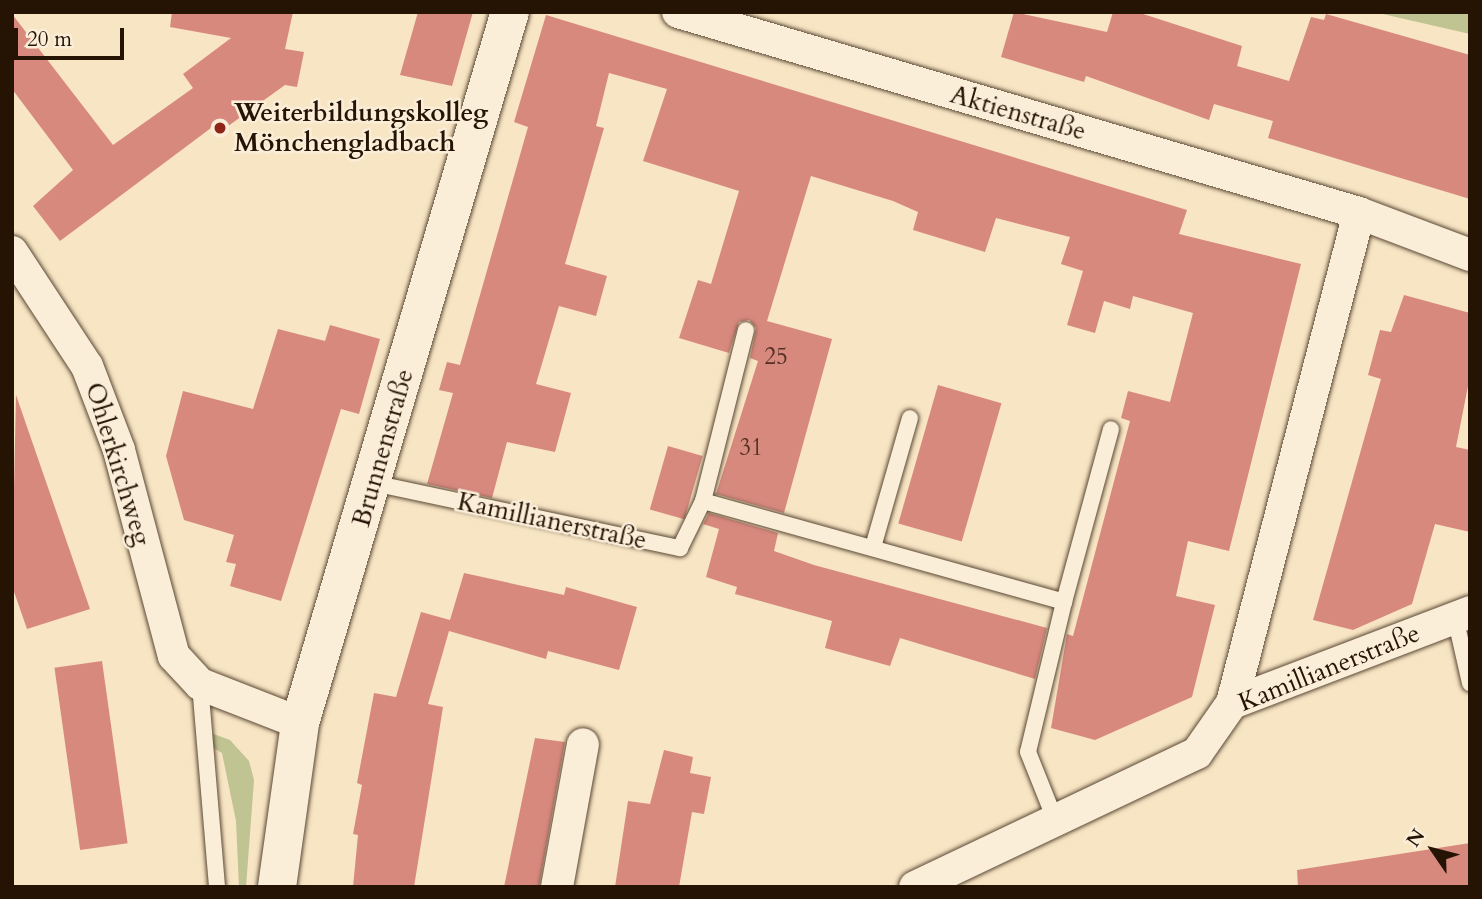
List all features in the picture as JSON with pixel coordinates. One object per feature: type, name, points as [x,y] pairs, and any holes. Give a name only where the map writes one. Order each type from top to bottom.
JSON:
[{"type":"street","name":"Brunnenstraße","points":[[277,887],[300,723],[373,484],[510,12]]},
{"type":"street","name":"Aktienstraße","points":[[678,12],[1359,213],[1470,255]]},
{"type":"street","points":[[1231,703],[1359,213]]},
{"type":"street","name":"Ohlerkirchweg","points":[[12,252],[87,366],[119,450],[174,656],[200,684],[300,723]]},
{"type":"street","name":"Kamillianerstraße","points":[[915,887],[1054,817],[1198,753],[1231,703],[1462,614]]},
{"type":"street","points":[[557,887],[583,744]]},
{"type":"lane","name":"Kamillianerstraße","points":[[373,484],[680,548],[703,502],[746,330]]},
{"type":"lane","points":[[873,547],[910,418]]},
{"type":"lane","points":[[1054,817],[1028,752],[1064,602],[1111,429]]},
{"type":"lane","points":[[703,502],[1064,602]]},
{"type":"lane","points":[[1462,614],[1470,683]]},
{"type":"lane","points":[[200,684],[200,742],[218,881]]},
{"type":"green space","points":[[1374,12],[1470,12],[1470,34]]},
{"type":"green space","points":[[208,732],[230,740],[249,761],[254,780],[246,887],[239,887],[236,821],[222,753],[210,746]]},
{"type":"building","points":[[172,12],[293,12],[285,49],[304,52],[297,87],[285,85],[224,129],[219,122],[60,241],[33,206],[73,170],[12,89],[12,14],[113,145],[193,88],[183,74],[231,38],[170,27]]},
{"type":"building","points":[[418,12],[473,12],[452,86],[400,75]]},
{"type":"building","points":[[1014,12],[1107,32],[1113,12],[1137,12],[1242,46],[1237,66],[1289,81],[1311,17],[1324,20],[1326,14],[1470,55],[1470,199],[1268,138],[1273,121],[1214,104],[1209,120],[1086,76],[1084,82],[1001,57]]},
{"type":"building","points":[[546,15],[1187,210],[1179,234],[1301,264],[1229,551],[1188,541],[1176,596],[1215,605],[1192,697],[1095,740],[1051,728],[1067,634],[1073,636],[1130,421],[1121,418],[1128,391],[1170,402],[1193,313],[1133,296],[1130,309],[1104,301],[1095,333],[1067,325],[1083,271],[1061,264],[1070,237],[996,218],[985,252],[913,230],[918,212],[893,201],[811,176],[767,321],[832,339],[784,513],[716,494],[758,361],[750,358],[756,328],[749,320],[739,322],[729,353],[679,338],[698,280],[711,284],[739,191],[643,161],[667,89],[609,73],[596,126],[604,128],[565,264],[607,276],[596,316],[559,306],[536,384],[571,393],[555,452],[507,442],[492,498],[427,484],[453,393],[439,390],[447,362],[460,365],[528,127],[514,122]]},
{"type":"building","points":[[1404,295],[1470,313],[1470,376],[1456,447],[1470,450],[1470,532],[1435,524],[1412,604],[1353,630],[1313,620],[1381,379],[1368,375],[1380,330],[1391,332]]},
{"type":"building","points":[[330,325],[380,339],[359,414],[341,409],[281,601],[230,586],[236,564],[226,562],[234,535],[184,520],[166,456],[183,391],[253,409],[278,329],[325,341]]},
{"type":"building","points":[[938,385],[1001,403],[962,542],[898,523]]},
{"type":"building","points":[[16,395],[90,609],[27,629],[12,586]]},
{"type":"building","points":[[668,446],[703,456],[684,519],[650,509]]},
{"type":"building","points":[[709,513],[778,533],[774,551],[814,565],[1047,628],[1035,679],[900,638],[890,666],[825,648],[832,621],[735,594],[737,587],[706,577],[719,529],[703,524]]},
{"type":"building","points":[[464,573],[564,595],[566,587],[637,607],[619,670],[548,651],[546,659],[449,631],[428,704],[443,707],[414,887],[353,887],[358,835],[353,834],[362,785],[357,783],[374,693],[396,697],[421,612],[450,620]]},
{"type":"building","points":[[102,661],[128,843],[80,850],[54,668]]},
{"type":"building","points":[[535,738],[565,742],[539,887],[504,887]]},
{"type":"building","points":[[664,750],[693,757],[690,773],[711,777],[704,814],[692,812],[679,887],[615,887],[628,801],[650,804]]},
{"type":"building","points":[[1470,843],[1470,887],[1298,887],[1297,870]]},
{"type":"place","name":"Weiterbildungskolleg Mönchengladbach","points":[[220,128]]}]
